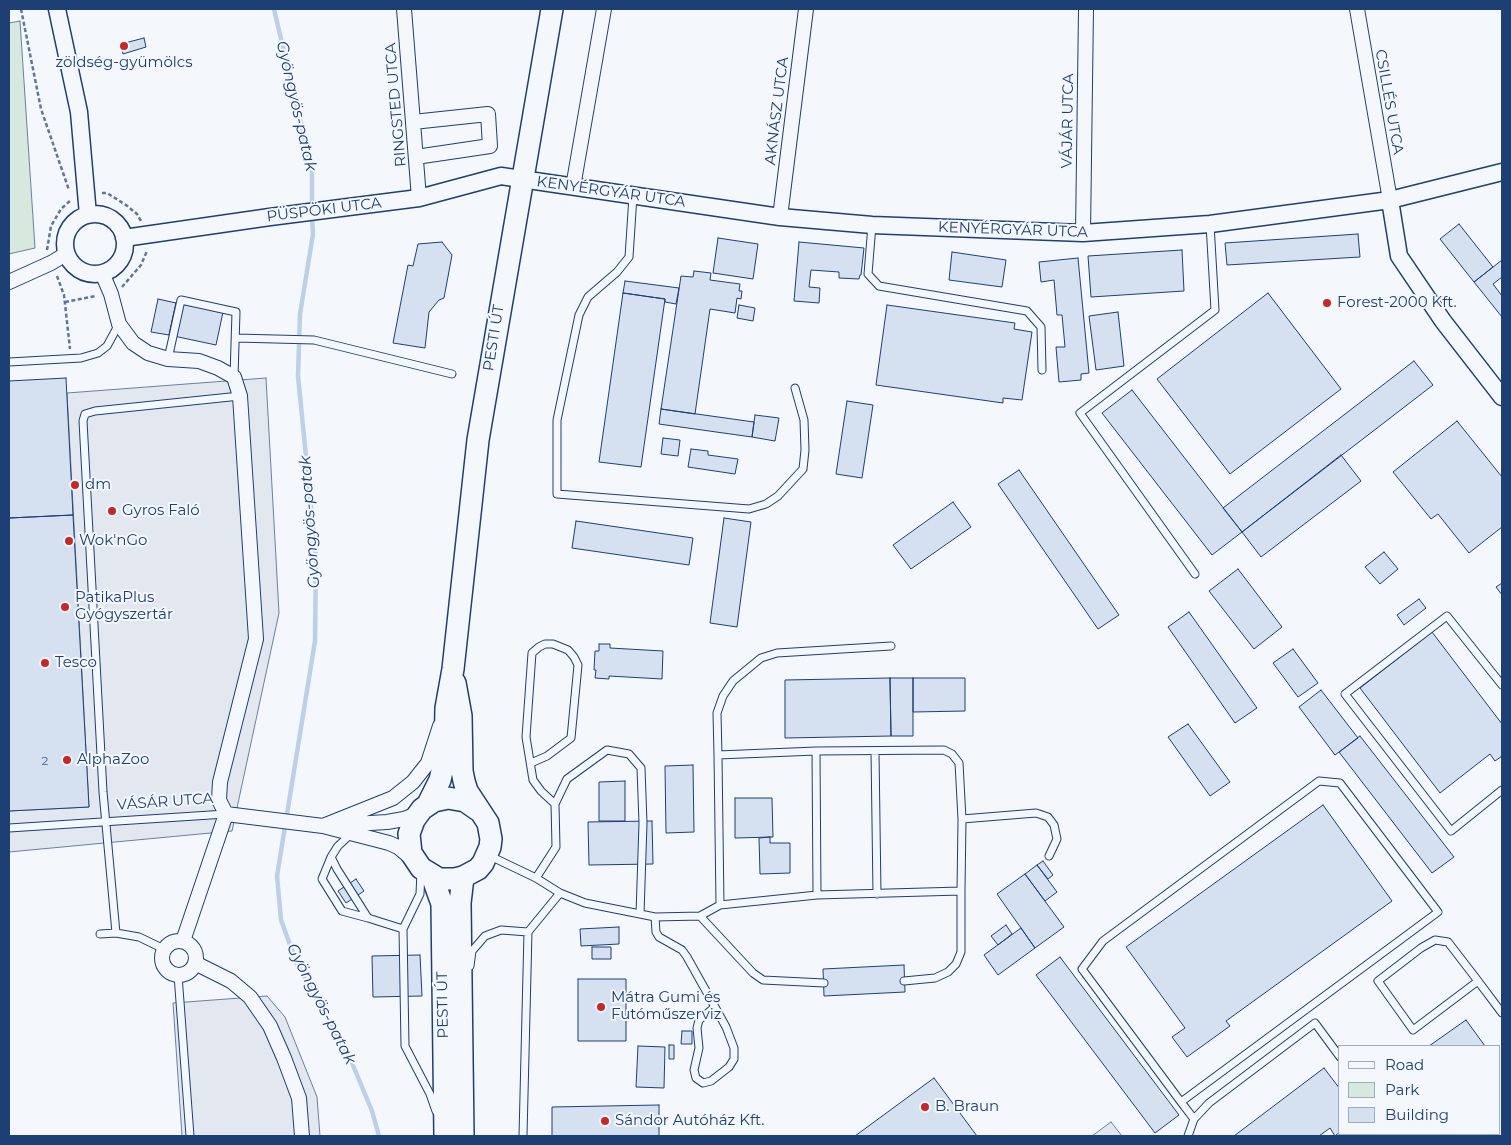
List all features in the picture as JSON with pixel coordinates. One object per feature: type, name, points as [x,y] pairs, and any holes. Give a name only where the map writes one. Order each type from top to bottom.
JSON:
[{"type":"main road","name":"PESTI ÚT","points":[[445,1136],[442,904],[423,868],[411,852],[409,834],[411,827],[440,780],[445,757],[446,708],[453,669],[478,440],[552,9]]},
{"type":"main road","name":"PESTI ÚT","points":[[453,669],[461,716],[462,771],[467,791],[488,823],[491,839],[487,855]]},
{"type":"main road","points":[[423,809],[441,799],[457,799],[465,801],[478,810]]},
{"type":"main road","points":[[423,868],[447,880],[463,878],[478,869],[487,855]]},
{"type":"main road","name":"PESTI ÚT","points":[[463,878],[460,904],[463,1136]]},
{"type":"street","points":[[57,9],[79,112],[79,196],[88,216]]},
{"type":"street","name":"RINGSTED UTCA","points":[[404,9],[419,198]]},
{"type":"street","points":[[573,187],[604,9]]},
{"type":"street","name":"AKNÁSZ UTCA","points":[[780,217],[806,9]]},
{"type":"street","name":"VÁJÁR UTCA","points":[[1083,233],[1086,9]]},
{"type":"street","name":"CSILLÉS UTCA","points":[[1357,9],[1390,200]]},
{"type":"street","points":[[413,122],[488,114],[490,146],[416,156]]},
{"type":"street","name":"KENYÉRGYÁR UTCA","points":[[522,179],[780,217],[872,225],[1083,233],[1210,224],[1390,200],[1502,172]]},
{"type":"street","name":"PÜSPÖKI UTCA","points":[[124,238],[419,198],[501,176],[522,179]]},
{"type":"street","points":[[1390,200],[1399,256],[1443,321],[1502,397]]},
{"type":"street","points":[[100,215],[107,217],[118,226],[124,238],[123,255],[120,261],[112,269],[102,273],[94,274],[82,271],[69,260],[66,254],[65,241],[68,232],[76,221],[88,216],[100,215]]},
{"type":"street","points":[[9,282],[66,254]]},
{"type":"street","points":[[102,273],[111,294],[119,324],[133,344],[148,353],[168,360],[199,361],[234,376],[240,396],[256,639],[220,782],[219,800],[226,814],[183,941]]},
{"type":"street","name":"VÁSÁR UTCA","points":[[318,825],[393,798],[413,782],[428,763],[446,708]]},
{"type":"street","name":"VÁSÁR UTCA","points":[[318,825],[387,822],[423,809]]},
{"type":"street","name":"VÁSÁR UTCA","points":[[226,814],[318,825],[389,843],[398,847],[423,868]]},
{"type":"street","points":[[174,941],[183,941],[191,945],[196,958],[191,970],[178,975],[168,971],[164,966],[162,955],[164,949],[174,941]]},
{"type":"street","points":[[195,962],[231,980],[244,991],[270,1026],[299,1098],[302,1136]]},
{"type":"lane","points":[[633,196],[629,257],[617,272],[588,297],[579,315],[557,420],[556,494],[749,509],[766,504],[778,496],[803,469],[805,450],[804,420],[795,388]]},
{"type":"lane","points":[[1194,574],[1080,413],[1216,310],[1210,224]]},
{"type":"lane","points":[[872,225],[868,274],[879,286],[1027,311],[1041,326],[1042,370]]},
{"type":"lane","points":[[168,360],[181,300],[236,312],[234,376]]},
{"type":"lane","points":[[9,362],[81,358],[98,353],[107,346],[119,324]]},
{"type":"lane","points":[[236,338],[314,340],[452,374]]},
{"type":"lane","points":[[116,933],[106,822],[83,420],[85,414],[95,411],[240,396]]},
{"type":"lane","points":[[1502,685],[1447,616],[1344,694],[1451,831],[1502,790]]},
{"type":"lane","points":[[531,762],[547,756],[571,738],[578,665],[568,650],[553,644],[538,646],[532,652],[526,737],[533,780],[555,804]]},
{"type":"lane","points":[[720,905],[718,713],[723,696],[733,681],[760,658],[777,653],[891,646]]},
{"type":"lane","points":[[536,878],[556,847],[555,804],[567,779],[608,750],[629,754],[641,768],[643,823],[640,914]]},
{"type":"lane","points":[[718,754],[944,750],[952,754],[959,763],[962,819],[961,952],[956,964],[948,972],[935,978],[904,981]]},
{"type":"lane","points":[[816,751],[817,895]]},
{"type":"lane","points":[[876,751],[877,894]]},
{"type":"lane","points":[[1181,1102],[1438,912],[1340,783],[1319,781],[1103,941],[1082,969],[1181,1102],[1194,1119]]},
{"type":"lane","points":[[962,819],[1036,813],[1048,817],[1054,825],[1058,839],[1049,856]]},
{"type":"lane","name":"VÁSÁR UTCA","points":[[9,828],[226,814]]},
{"type":"lane","points":[[352,834],[338,846],[322,879],[342,911],[403,930]]},
{"type":"lane","points":[[487,855],[585,903],[655,917],[700,916],[720,905],[817,895],[961,891]]},
{"type":"lane","points":[[331,857],[368,918]]},
{"type":"lane","points":[[423,868],[420,894],[403,930],[405,1046],[430,1094],[445,1136]]},
{"type":"lane","points":[[523,1136],[528,932],[560,892]]},
{"type":"lane","points":[[700,916],[753,973],[762,980],[824,982]]},
{"type":"lane","points":[[655,917],[656,932],[659,937],[682,950],[715,1007],[726,1027],[734,1048],[734,1059],[729,1067],[711,1081],[703,1083],[696,1078],[694,1070],[699,1048],[698,1020],[715,1007]]},
{"type":"lane","points":[[461,1018],[472,951],[485,936],[501,930],[528,932]]},
{"type":"lane","points":[[100,934],[116,933],[139,938],[164,949]]},
{"type":"lane","points":[[1478,981],[1413,1030],[1378,982],[1420,948],[1435,940],[1448,942],[1478,981],[1502,1013]]},
{"type":"lane","points":[[178,975],[190,1136]]},
{"type":"lane","points":[[1188,1136],[1194,1119],[1209,1103],[1315,1023],[1338,1054]]},
{"type":"path","points":[[22,9],[41,109],[70,190]]},
{"type":"path","points":[[70,358],[64,295],[46,248],[51,226],[61,209],[79,196]]},
{"type":"green space","points":[[20,21],[35,248],[9,254],[9,23]]},
{"type":"shaded area","points":[[266,378],[279,613],[232,831],[9,852],[9,811],[89,807],[67,393]]},
{"type":"shaded area","points":[[267,996],[285,1017],[317,1097],[320,1136],[182,1136],[173,1003]]},
{"type":"shaded area","points":[[1111,1122],[1122,1136],[1092,1136]]},
{"type":"building","points":[[144,38],[146,47],[123,54],[121,44]]},
{"type":"building","points":[[1459,224],[1493,267],[1474,282],[1440,239]]},
{"type":"building","points":[[1358,234],[1360,257],[1227,265],[1225,243]]},
{"type":"building","points":[[718,238],[758,244],[753,279],[713,273]]},
{"type":"building","points":[[442,242],[452,255],[444,298],[439,300],[429,312],[425,348],[393,343],[408,265],[413,266],[418,244]]},
{"type":"building","points":[[799,242],[864,248],[859,279],[839,278],[839,272],[811,270],[809,287],[820,288],[819,303],[794,301]]},
{"type":"building","points":[[1182,250],[1184,291],[1091,297],[1088,256]]},
{"type":"building","points":[[952,252],[1006,260],[1002,287],[949,280]]},
{"type":"building","points":[[1078,258],[1089,373],[1081,374],[1081,380],[1059,382],[1056,347],[1065,347],[1062,315],[1057,315],[1054,280],[1041,282],[1039,262]]},
{"type":"building","points":[[1502,260],[1502,277],[1493,284],[1502,296],[1502,317],[1474,282]]},
{"type":"building","points":[[694,271],[711,273],[710,280],[740,284],[739,291],[742,291],[741,299],[737,298],[735,313],[710,309],[695,414],[661,409],[681,276],[693,277]]},
{"type":"building","points":[[625,281],[679,288],[676,304],[665,302],[665,299],[623,293]]},
{"type":"building","points":[[623,293],[665,299],[641,467],[599,462]]},
{"type":"building","points":[[1268,293],[1341,389],[1230,474],[1157,379]]},
{"type":"building","points":[[158,299],[176,303],[169,335],[151,332]]},
{"type":"building","points":[[176,303],[223,312],[216,345],[169,335]]},
{"type":"building","points":[[739,305],[755,308],[753,321],[737,318]]},
{"type":"building","points":[[887,305],[1015,323],[1014,329],[1032,332],[1022,400],[1003,398],[1003,403],[876,385]]},
{"type":"building","points":[[1118,312],[1124,366],[1096,370],[1089,316]]},
{"type":"building","points":[[1414,361],[1433,385],[1242,532],[1223,508]]},
{"type":"building","points":[[66,378],[73,515],[9,518],[9,381]]},
{"type":"building","points":[[1132,390],[1242,532],[1212,555],[1102,413]]},
{"type":"building","points":[[847,401],[873,405],[862,478],[836,474]]},
{"type":"building","points":[[661,409],[754,422],[752,437],[659,424]]},
{"type":"building","points":[[755,415],[779,418],[775,441],[752,437]]},
{"type":"building","points":[[1457,421],[1502,477],[1502,527],[1469,553],[1438,514],[1431,519],[1393,472]]},
{"type":"building","points":[[663,438],[680,440],[678,456],[661,454]]},
{"type":"building","points":[[691,449],[708,451],[708,455],[738,459],[735,474],[688,467]]},
{"type":"building","points":[[1341,455],[1361,481],[1261,557],[1242,532]]},
{"type":"building","points":[[1019,470],[1119,615],[1098,629],[998,484]]},
{"type":"building","points":[[953,502],[971,527],[911,569],[893,545]]},
{"type":"building","name":"Tesco","points":[[73,515],[89,807],[9,811],[9,518]]},
{"type":"building","points":[[724,518],[751,522],[737,627],[710,623]]},
{"type":"building","points":[[576,521],[693,538],[689,565],[572,548]]},
{"type":"building","points":[[1384,552],[1398,569],[1380,584],[1365,567]]},
{"type":"building","points":[[1238,569],[1282,627],[1254,649],[1209,591]]},
{"type":"building","points":[[1502,583],[1502,595],[1496,587]]},
{"type":"building","points":[[1419,599],[1426,608],[1404,625],[1397,615]]},
{"type":"building","points":[[1189,612],[1257,708],[1235,723],[1168,627]]},
{"type":"building","points":[[1432,632],[1502,724],[1502,756],[1495,761],[1490,754],[1440,793],[1360,688]]},
{"type":"building","points":[[599,644],[610,644],[610,648],[663,651],[662,679],[609,676],[609,679],[595,678],[595,651],[599,651]]},
{"type":"building","points":[[1293,649],[1318,683],[1298,697],[1273,663]]},
{"type":"building","points":[[890,678],[913,678],[913,736],[891,736]]},
{"type":"building","points":[[890,678],[891,736],[785,738],[785,680]]},
{"type":"building","points":[[913,678],[965,678],[965,711],[913,712]]},
{"type":"building","points":[[1321,690],[1358,738],[1335,755],[1299,707]]},
{"type":"building","points":[[1188,724],[1230,782],[1210,796],[1168,737]]},
{"type":"building","points":[[1360,736],[1454,857],[1432,873],[1339,752]]},
{"type":"building","points":[[693,765],[694,832],[666,833],[665,766]]},
{"type":"building","points":[[625,781],[625,821],[599,821],[599,782]]},
{"type":"building","points":[[735,798],[772,798],[773,837],[735,838]]},
{"type":"building","points":[[1323,805],[1392,901],[1226,1021],[1230,1026],[1187,1057],[1172,1037],[1185,1028],[1126,947]]},
{"type":"building","points":[[652,821],[653,864],[589,865],[588,822]]},
{"type":"building","points":[[770,837],[770,843],[790,843],[790,873],[760,874],[759,838]]},
{"type":"building","points":[[1043,861],[1053,875],[1048,879],[1037,865]]},
{"type":"building","points":[[1037,865],[1057,892],[1045,901],[1025,874]]},
{"type":"building","points":[[1025,874],[1064,927],[1035,948],[997,894]]},
{"type":"building","points":[[356,879],[364,891],[346,903],[338,891]]},
{"type":"building","points":[[1006,925],[1012,934],[998,945],[991,936]]},
{"type":"building","points":[[619,927],[619,944],[581,946],[580,929]]},
{"type":"building","points":[[1021,928],[1035,948],[998,975],[984,955]]},
{"type":"building","points":[[592,947],[611,947],[611,959],[592,959]]},
{"type":"building","points":[[420,955],[422,996],[373,997],[372,956]]},
{"type":"building","points":[[1060,957],[1179,1115],[1155,1133],[1036,975]]},
{"type":"building","points":[[904,965],[905,992],[824,996],[823,969]]},
{"type":"building","points":[[578,979],[626,979],[626,1041],[578,1041]]},
{"type":"building","points":[[1466,1020],[1484,1045],[1430,1045]]},
{"type":"building","points":[[682,1031],[692,1031],[692,1044],[681,1044]]},
{"type":"building","points":[[669,1045],[674,1045],[674,1059],[669,1059]]},
{"type":"building","points":[[638,1046],[665,1047],[664,1088],[636,1087]]},
{"type":"building","points":[[1324,1068],[1338,1086],[1338,1134],[1335,1136],[1330,1128],[1319,1136],[1234,1136]]},
{"type":"building","name":"B. Braun","points":[[934,1078],[977,1136],[855,1136]]},
{"type":"building","name":"Sándor Autóház Kft.","points":[[659,1105],[659,1136],[552,1136],[552,1107]]},
{"type":"waterway","name":"Gyöngyös-patak","points":[[274,9],[312,170],[312,208]]},
{"type":"waterway","name":"Gyöngyös-patak","points":[[312,216],[313,234],[300,314],[298,376],[316,557],[315,641],[277,876],[281,920],[297,964],[350,1058],[372,1111],[379,1136]]},
{"type":"place","name":"zöldség-gyümölcs","points":[[124,46]]},
{"type":"place","name":"Forest-2000 Kft.","points":[[1327,303]]},
{"type":"place","name":"dm","points":[[75,485]]},
{"type":"place","name":"Gyros Faló","points":[[112,511]]},
{"type":"place","name":"Wok'nGo","points":[[69,541]]},
{"type":"place","name":"PatikaPlus Gyógyszertár","points":[[65,607]]},
{"type":"place","name":"Tesco","points":[[45,663]]},
{"type":"place","name":"AlphaZoo","points":[[67,760]]},
{"type":"place","name":"Mátra Gumi és Futóműszerviz","points":[[601,1007]]},
{"type":"place","name":"B. Braun","points":[[925,1107]]},
{"type":"place","name":"Sándor Autóház Kft.","points":[[605,1121]]}]
